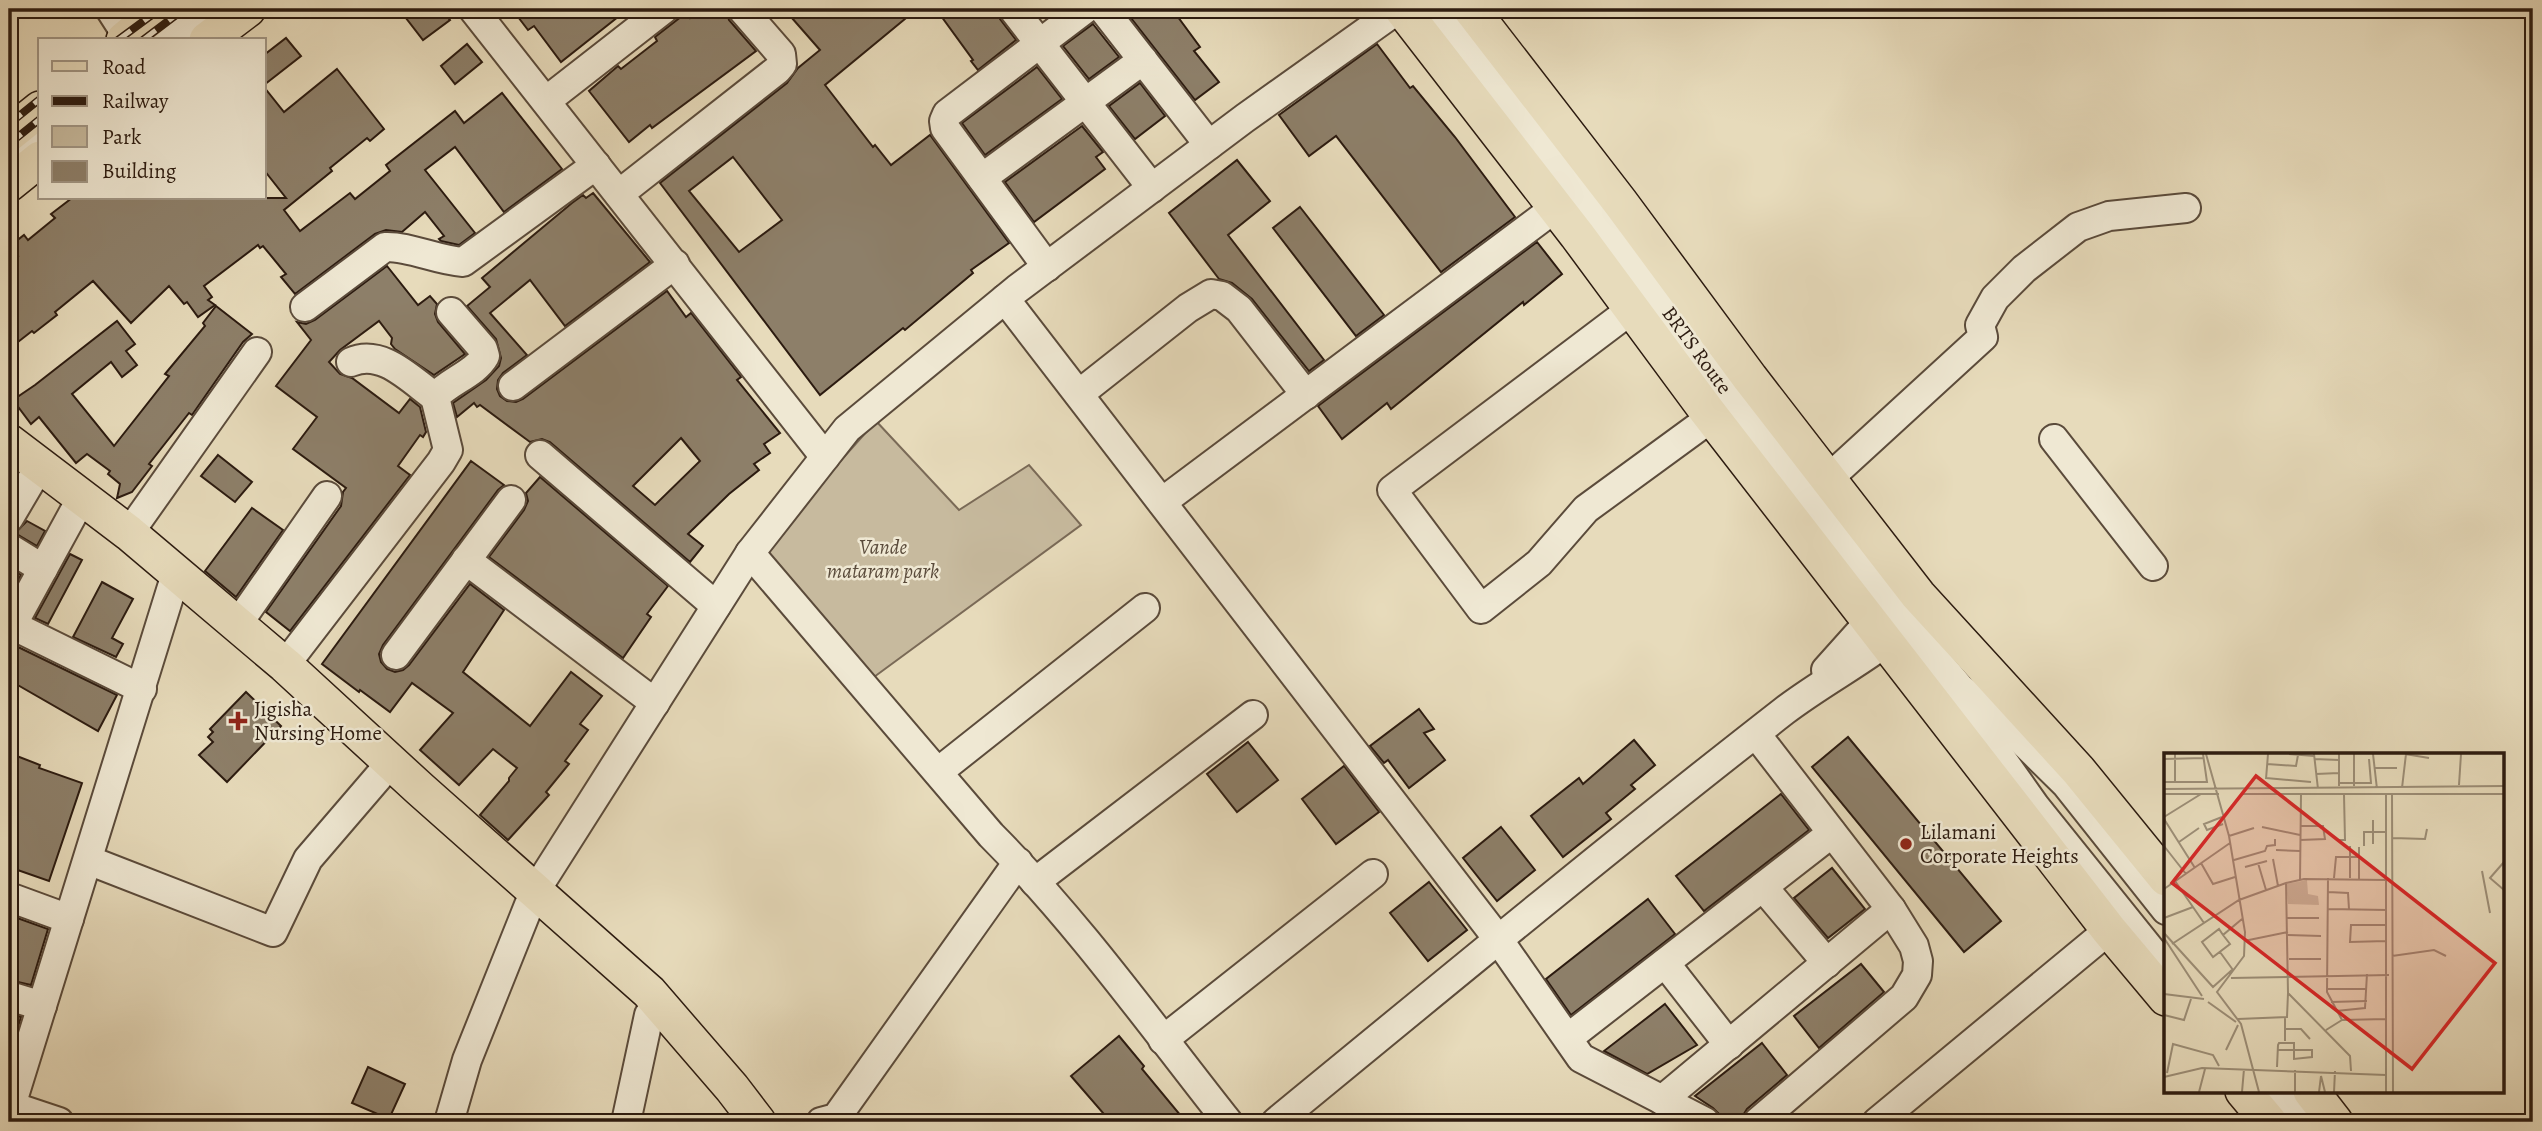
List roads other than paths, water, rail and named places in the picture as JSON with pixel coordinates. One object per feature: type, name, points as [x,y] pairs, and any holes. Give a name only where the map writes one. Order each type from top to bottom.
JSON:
[{"type":"main road","points":[[128,31],[161,9]]},
{"type":"main road","points":[[210,38],[248,9]]},
{"type":"main road","points":[[1400,9],[1555,208],[1712,418],[1899,615],[2078,770],[2164,876]]},
{"type":"main road","points":[[1471,9],[1828,479],[1899,615],[2109,930],[2164,996]]},
{"type":"main road","points":[[9,134],[38,111]]},
{"type":"main road","points":[[9,184],[38,161]]},
{"type":"main road","points":[[9,442],[129,533],[174,582],[381,774],[649,992],[733,1088],[758,1122]]},
{"type":"main road","points":[[20,470],[74,512],[237,625],[285,665],[533,898],[638,1003],[739,1122]]},
{"type":"main road","points":[[2244,1092],[2269,1122]]},
{"type":"main road","points":[[2312,1092],[2335,1122]]},
{"type":"street","points":[[128,31],[187,9]]},
{"type":"street","points":[[182,38],[222,9]]},
{"type":"street","points":[[472,9],[825,457]]},
{"type":"street","points":[[546,102],[664,9]]},
{"type":"street","points":[[619,194],[782,64],[781,54],[743,9]]},
{"type":"street","points":[[1013,9],[1152,188]]},
{"type":"street","points":[[1047,267],[945,128],[944,121],[947,114],[1084,9]]},
{"type":"street","points":[[1103,9],[1209,145]]},
{"type":"street","points":[[449,1122],[467,1060],[533,898],[750,553],[847,429],[1047,267],[1209,145],[1400,9]]},
{"type":"street","name":"BRTS Route","points":[[1437,9],[1695,344],[1810,502],[1960,688]]},
{"type":"street","points":[[982,178],[1143,61]]},
{"type":"street","points":[[9,158],[38,135]]},
{"type":"street","points":[[305,307],[385,247],[463,262],[596,165]]},
{"type":"street","points":[[1162,502],[1555,208]]},
{"type":"street","points":[[1828,479],[1983,337],[1980,325],[1995,298],[2024,269],[2078,227],[2109,216],[2186,208]]},
{"type":"street","points":[[513,386],[675,264]]},
{"type":"street","points":[[1079,394],[1188,309],[1211,295],[1222,296],[1238,309],[1306,395]]},
{"type":"street","points":[[1005,299],[1498,939],[1581,1058],[1705,1122]]},
{"type":"street","points":[[1632,309],[1392,490],[1481,610],[1539,563],[1586,509],[1712,418]]},
{"type":"street","points":[[435,397],[443,388],[481,363],[485,356],[483,349],[452,312]]},
{"type":"street","points":[[129,533],[257,352]]},
{"type":"street","points":[[285,665],[448,450],[435,397],[388,362],[363,356],[351,362]]},
{"type":"street","points":[[2054,439],[2153,566]]},
{"type":"street","points":[[540,455],[716,606]]},
{"type":"street","points":[[9,518],[20,470]]},
{"type":"street","points":[[237,625],[327,496]]},
{"type":"street","points":[[396,655],[511,500]]},
{"type":"street","points":[[74,512],[10,628],[142,689]]},
{"type":"street","points":[[9,548],[43,569]]},
{"type":"street","points":[[750,553],[991,835],[1027,872],[1228,1122]]},
{"type":"street","points":[[466,560],[655,703]]},
{"type":"street","points":[[59,1122],[10,1109],[174,582]]},
{"type":"street","points":[[938,772],[1145,608]]},
{"type":"street","points":[[1276,1122],[1498,939],[1787,709],[1899,615]]},
{"type":"street","points":[[1960,688],[2003,722],[2066,784],[2164,906]]},
{"type":"street","points":[[1960,688],[1982,731],[2035,806],[2164,967]]},
{"type":"street","points":[[821,1122],[835,1118],[1027,872],[1253,715]]},
{"type":"street","points":[[1756,734],[1891,909],[1914,946],[1918,961],[1917,975],[1904,997],[1758,1122]]},
{"type":"street","points":[[88,860],[273,932],[308,859],[381,774]]},
{"type":"street","points":[[1568,1038],[1832,833]]},
{"type":"street","points":[[1163,1040],[1373,874]]},
{"type":"street","points":[[1763,887],[1827,963]]},
{"type":"street","points":[[9,897],[69,919]]},
{"type":"street","points":[[1662,1100],[1891,909]]},
{"type":"street","points":[[1877,1122],[2109,930]]},
{"type":"street","points":[[1665,963],[1729,1045]]},
{"type":"street","points":[[9,996],[42,1006]]},
{"type":"street","points":[[626,1122],[649,1015]]},
{"type":"street","points":[[2276,1092],[2300,1122]]},
{"type":"railway","points":[[121,38],[160,9]]},
{"type":"railway","points":[[146,38],[184,9]]},
{"type":"railway","points":[[9,124],[38,101]]},
{"type":"railway","points":[[9,144],[38,121]]},
{"type":"place","name":"Jigisha Nursing Home","points":[[238,721]]},
{"type":"place","name":"Lilamani Corporate Heights","points":[[1906,844]]},
{"type":"park label","name":"Vande mataram park","points":[[883,559]]}]
